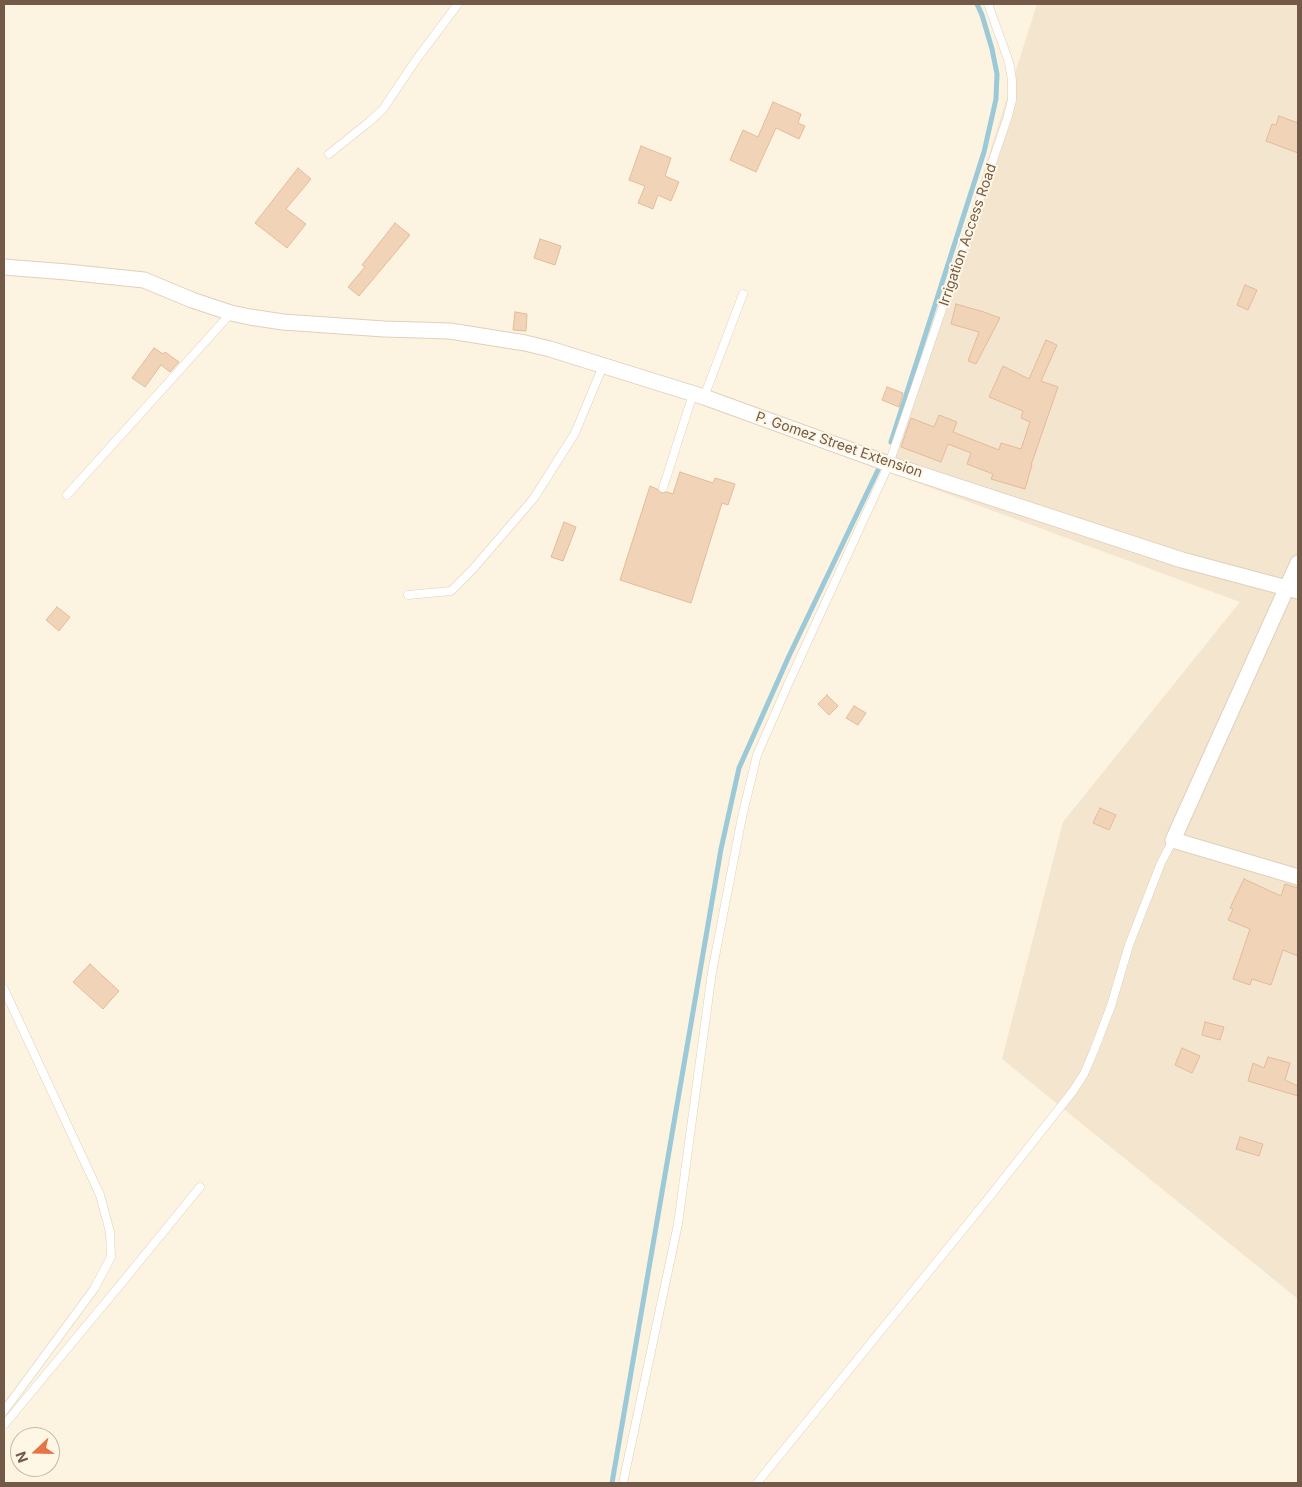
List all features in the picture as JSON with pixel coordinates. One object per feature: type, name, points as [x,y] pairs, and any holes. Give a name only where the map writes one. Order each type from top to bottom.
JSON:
[{"type":"street","name":"P. Gomez Street Extension","points":[[4,268],[144,280],[192,300],[231,313],[250,317],[284,322],[384,329],[450,331],[550,349],[699,396],[889,464],[1182,560],[1293,590]]},
{"type":"street","points":[[1298,563],[1293,590],[1173,840],[1298,877]]},
{"type":"lane","points":[[330,154],[383,108],[458,4]]},
{"type":"lane","name":"Irrigation Access Road","points":[[623,1483],[678,1224],[712,972],[742,816],[757,755],[889,464],[1012,100],[1012,80],[1009,62],[988,4]]},
{"type":"lane","points":[[663,488],[699,396],[743,294]]},
{"type":"lane","points":[[67,495],[231,313]]},
{"type":"lane","points":[[408,595],[451,591],[473,569],[534,498],[575,433],[602,366]]},
{"type":"lane","points":[[757,1483],[993,1193],[1058,1111],[1084,1074],[1111,1006],[1129,945],[1161,863],[1173,840]]},
{"type":"lane","points":[[4,989],[100,1195],[110,1232],[111,1257],[94,1289],[4,1411]]},
{"type":"lane","points":[[4,1425],[200,1186]]},
{"type":"shaded area","points":[[1037,4],[1298,4],[1298,1299],[1002,1059],[1063,822],[1240,602],[888,472]]},
{"type":"building","points":[[773,102],[801,114],[798,123],[805,126],[799,139],[776,128],[756,172],[730,160],[743,130],[758,137]]},
{"type":"building","points":[[1279,116],[1298,123],[1298,153],[1266,141],[1272,124],[1276,125]]},
{"type":"building","points":[[641,146],[671,158],[665,176],[679,182],[671,201],[658,195],[653,209],[638,203],[645,186],[629,180]]},
{"type":"building","points":[[298,168],[311,179],[286,209],[306,224],[287,248],[255,223]]},
{"type":"building","points":[[395,223],[410,235],[359,296],[348,287],[365,267],[362,265]]},
{"type":"building","points":[[540,239],[561,246],[555,265],[534,258]]},
{"type":"building","points":[[1245,285],[1257,290],[1248,310],[1237,305]]},
{"type":"building","points":[[956,304],[1000,318],[976,364],[968,361],[979,332],[951,324]]},
{"type":"building","points":[[515,312],[527,314],[526,331],[513,330]]},
{"type":"building","points":[[1046,340],[1057,345],[1041,381],[1058,387],[1031,465],[1025,489],[991,479],[993,474],[967,464],[971,453],[948,444],[941,462],[901,447],[911,418],[934,427],[939,415],[957,422],[953,432],[999,450],[1001,443],[1021,449],[1030,422],[1021,418],[1023,411],[989,397],[1003,366],[1029,379]]},
{"type":"building","points":[[154,348],[163,354],[165,352],[179,362],[170,372],[161,365],[145,387],[132,378]]},
{"type":"building","points":[[887,387],[903,393],[899,407],[882,400]]},
{"type":"building","points":[[680,472],[713,483],[715,478],[735,484],[728,505],[722,503],[691,603],[620,580],[650,486],[662,493],[673,494]]},
{"type":"building","points":[[564,522],[576,527],[563,561],[551,557]]},
{"type":"building","points":[[57,607],[70,617],[59,631],[46,620]]},
{"type":"building","points":[[827,695],[838,706],[829,715],[818,704]]},
{"type":"building","points":[[854,706],[866,713],[858,725],[846,718]]},
{"type":"building","points":[[1100,808],[1116,815],[1109,830],[1093,823]]},
{"type":"building","points":[[1244,879],[1281,896],[1285,884],[1298,888],[1298,956],[1283,950],[1271,985],[1252,979],[1250,985],[1233,979],[1250,929],[1228,920],[1233,909],[1230,908]]},
{"type":"building","points":[[90,964],[119,991],[103,1009],[73,982]]},
{"type":"building","points":[[1205,1022],[1224,1027],[1220,1040],[1202,1035]]},
{"type":"building","points":[[1182,1048],[1200,1056],[1192,1073],[1175,1065]]},
{"type":"building","points":[[1268,1057],[1290,1063],[1285,1080],[1298,1086],[1298,1096],[1248,1081],[1253,1063],[1264,1068]]},
{"type":"building","points":[[1240,1137],[1263,1144],[1259,1156],[1236,1149]]},
{"type":"waterway","points":[[891,442],[984,152],[996,99],[997,74],[992,49],[977,4]]},
{"type":"waterway","points":[[612,1483],[721,849],[739,768],[789,656],[878,470]]}]
